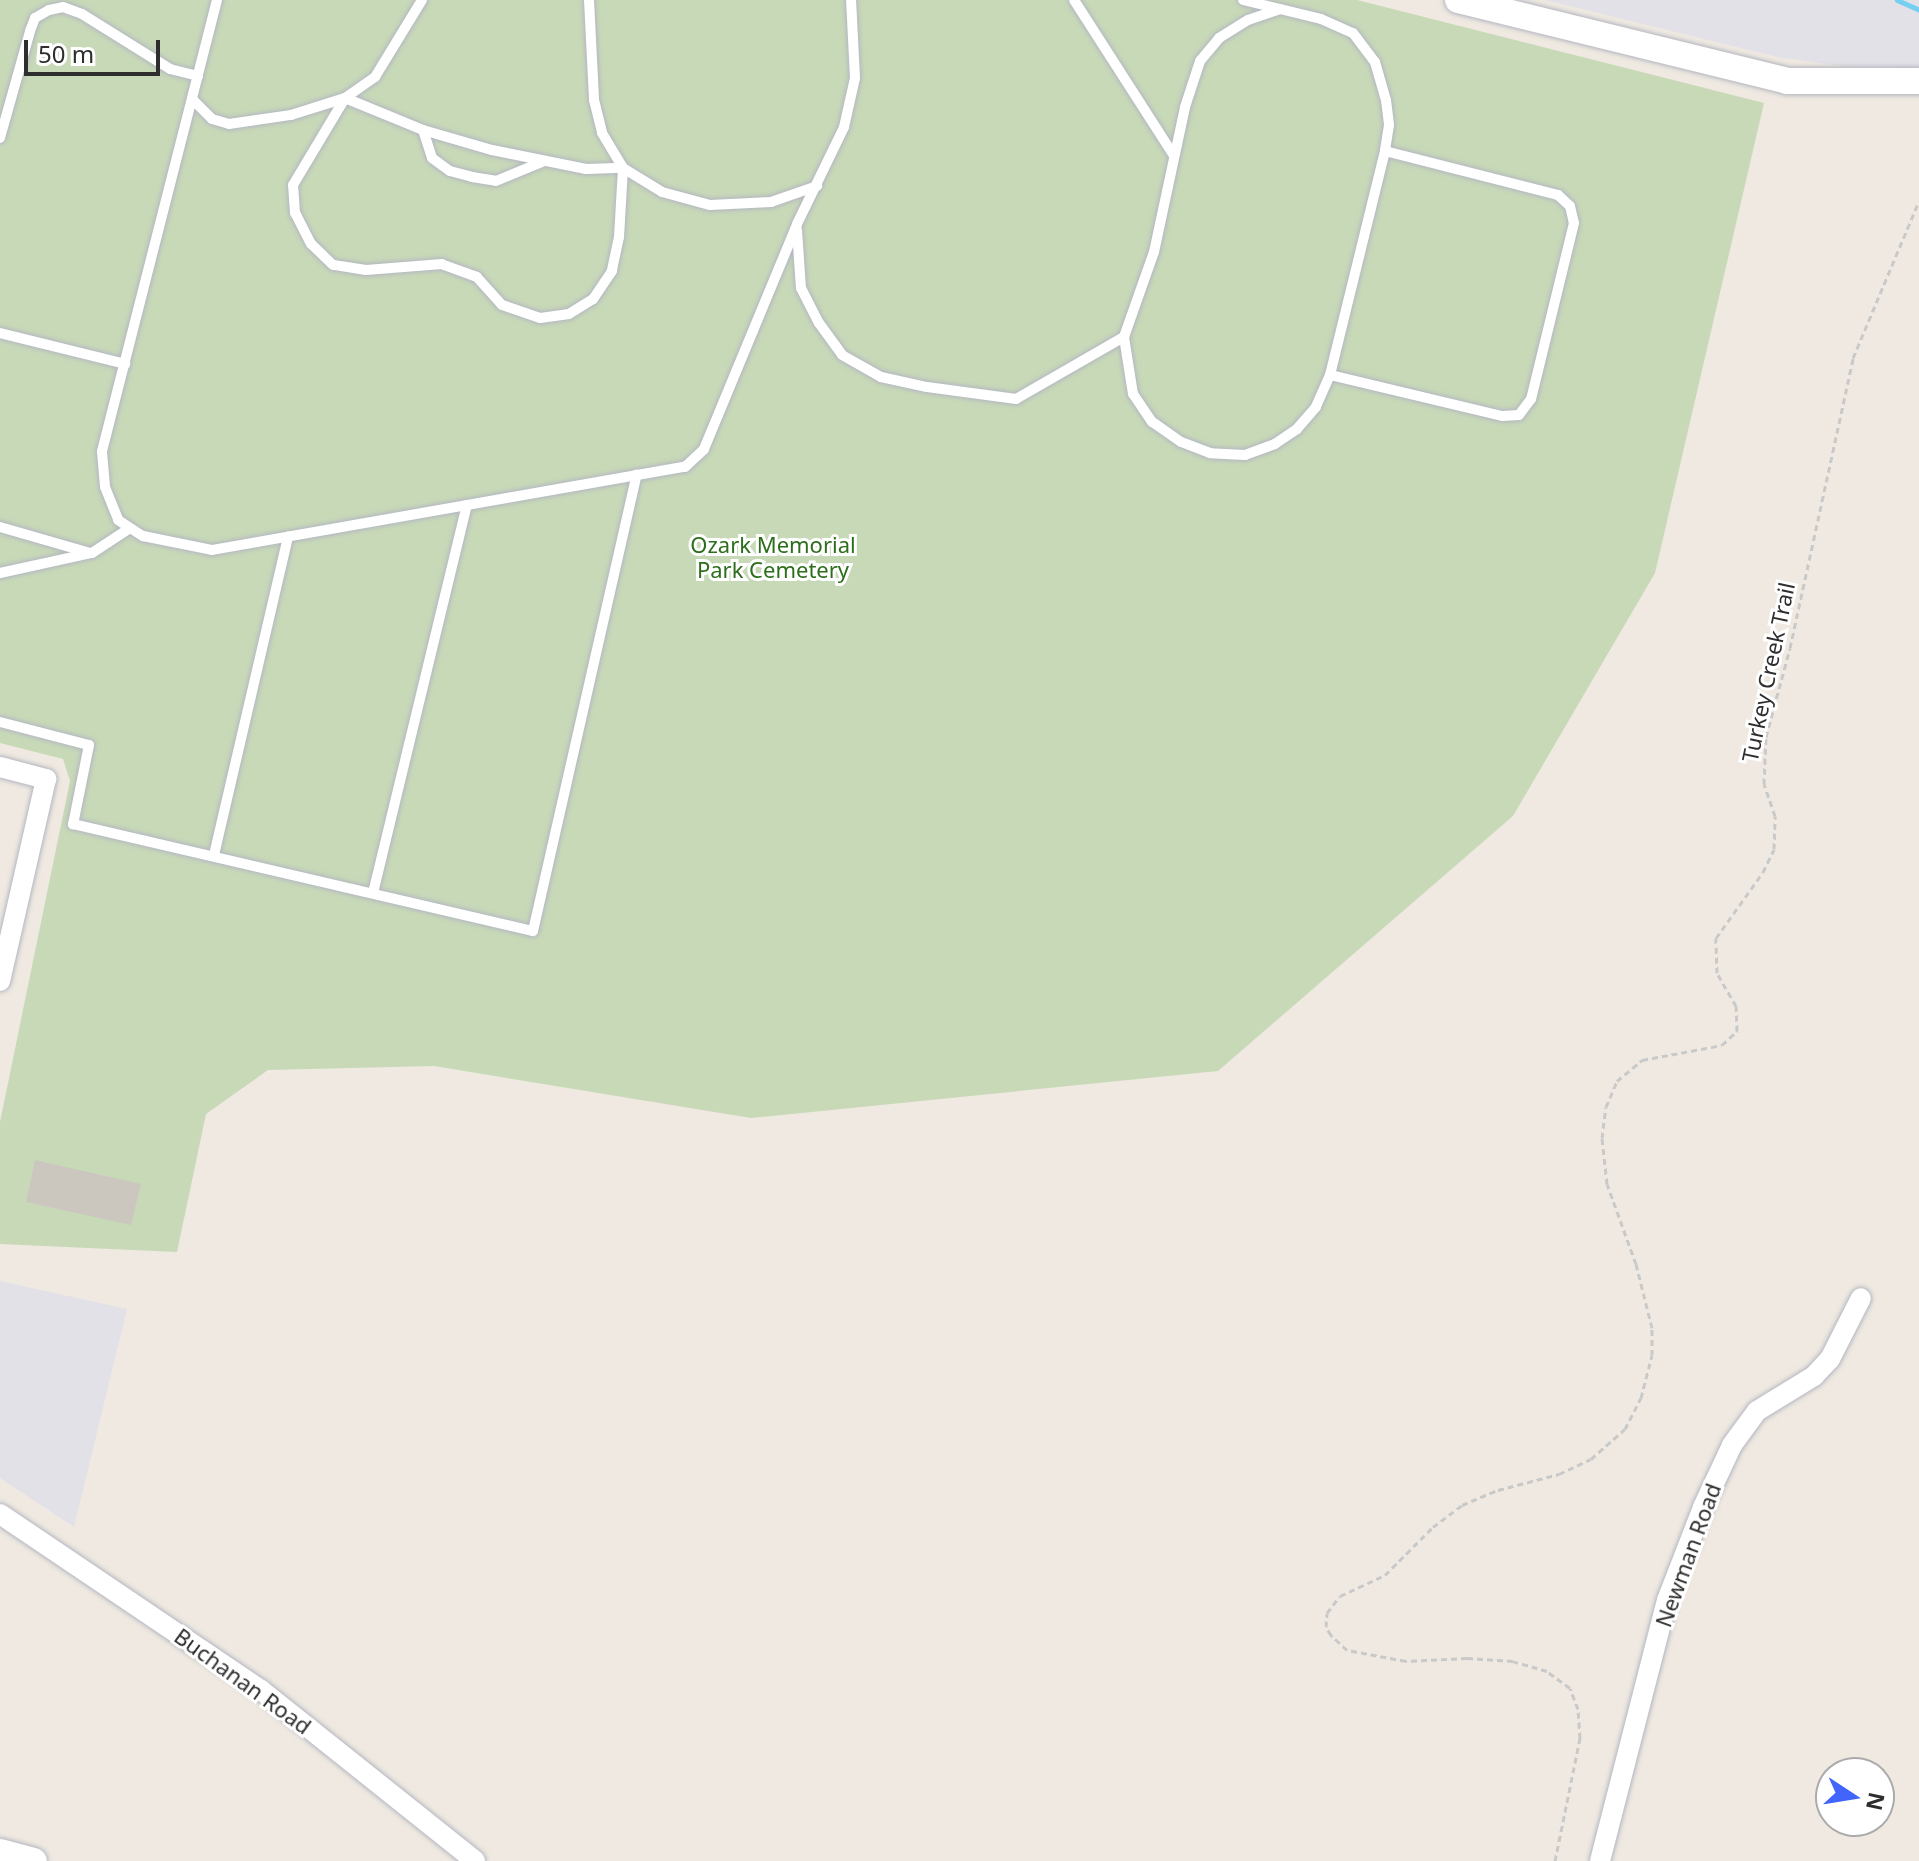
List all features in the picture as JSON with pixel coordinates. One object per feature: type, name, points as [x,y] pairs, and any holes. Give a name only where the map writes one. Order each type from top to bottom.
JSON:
[{"type":"street","points":[[1458,0],[1787,81],[1919,81]]},
{"type":"street","points":[[0,767],[46,779],[0,981]]},
{"type":"street","name":"Newman Road","points":[[1600,1861],[1667,1600],[1703,1507],[1732,1445],[1757,1411],[1814,1376],[1830,1359],[1861,1298]]},
{"type":"street","name":"Buchanan Road","points":[[0,1514],[261,1690],[475,1861]]},
{"type":"street","points":[[0,1852],[34,1861]]},
{"type":"lane","points":[[217,0],[102,452],[105,487],[118,520],[143,536],[212,550],[685,467],[704,449],[797,224],[844,127],[855,78],[851,0]]},
{"type":"lane","points":[[192,99],[212,119],[229,124],[291,115],[345,98],[375,77],[422,0]]},
{"type":"lane","points":[[589,0],[594,100],[602,133],[623,168],[662,192],[710,205],[771,202],[817,186]]},
{"type":"lane","points":[[1074,0],[1174,156]]},
{"type":"lane","points":[[1243,0],[1280,9],[1321,19],[1353,33],[1375,62],[1389,125],[1330,375],[1316,407],[1286,437],[1245,455],[1210,453],[1181,442],[1152,422],[1133,394],[1124,337],[1138,305],[1154,252],[1185,107],[1200,61],[1219,38],[1248,20],[1280,9]]},
{"type":"lane","points":[[0,138],[30,31],[35,18],[49,10],[63,7],[82,14],[170,69],[198,76]]},
{"type":"lane","points":[[345,98],[423,130],[542,162],[586,169],[623,168]]},
{"type":"lane","points":[[345,98],[293,185],[295,213],[311,244],[333,265],[366,270],[442,264],[477,277],[502,305],[540,318],[569,314],[593,299],[612,271],[619,237],[623,168]]},
{"type":"lane","points":[[423,130],[432,158],[450,171],[472,177],[496,181],[542,162]]},
{"type":"lane","points":[[1330,375],[1502,416],[1519,415],[1531,399],[1574,223],[1570,206],[1558,195],[1385,151]]},
{"type":"lane","points":[[797,224],[801,288],[819,323],[842,355],[881,377],[927,387],[1016,399],[1124,337]]},
{"type":"lane","points":[[0,333],[125,364]]},
{"type":"lane","points":[[0,722],[89,745],[73,824],[533,931],[637,475]]},
{"type":"lane","points":[[373,893],[467,505]]},
{"type":"lane","points":[[0,527],[92,553]]},
{"type":"lane","points":[[0,573],[92,553],[130,528]]},
{"type":"lane","points":[[214,855],[288,536]]},
{"type":"path","name":"Turkey Creek Trail","points":[[1555,1861],[1580,1738],[1578,1709],[1570,1688],[1547,1671],[1513,1661],[1486,1658],[1406,1661],[1347,1650],[1326,1627],[1327,1613],[1340,1596],[1385,1575],[1433,1527],[1462,1505],[1498,1490],[1559,1474],[1591,1459],[1617,1439],[1635,1411],[1649,1370],[1652,1328],[1636,1264],[1607,1184],[1602,1138],[1606,1107],[1617,1081],[1642,1060],[1722,1045],[1737,1031],[1736,1006],[1717,973],[1716,938],[1763,872],[1774,849],[1775,816],[1764,784],[1765,745],[1834,455],[1853,358],[1919,201]]},
{"type":"shaded area","points":[[1545,0],[1919,0],[1919,68],[1841,66],[1777,57]]},
{"type":"shaded area","points":[[0,1281],[127,1309],[74,1527],[0,1478]]},
{"type":"green space","name":"Ozark Memorial Park Cemetery","points":[[0,0],[1357,0],[1764,103],[1655,573],[1513,816],[1218,1071],[751,1118],[434,1066],[268,1070],[206,1114],[177,1252],[0,1244],[0,1122],[70,781],[63,759],[0,743]]},
{"type":"building","points":[[35,1160],[141,1184],[131,1225],[26,1202]]},
{"type":"waterway","points":[[1897,0],[1919,10]]}]
